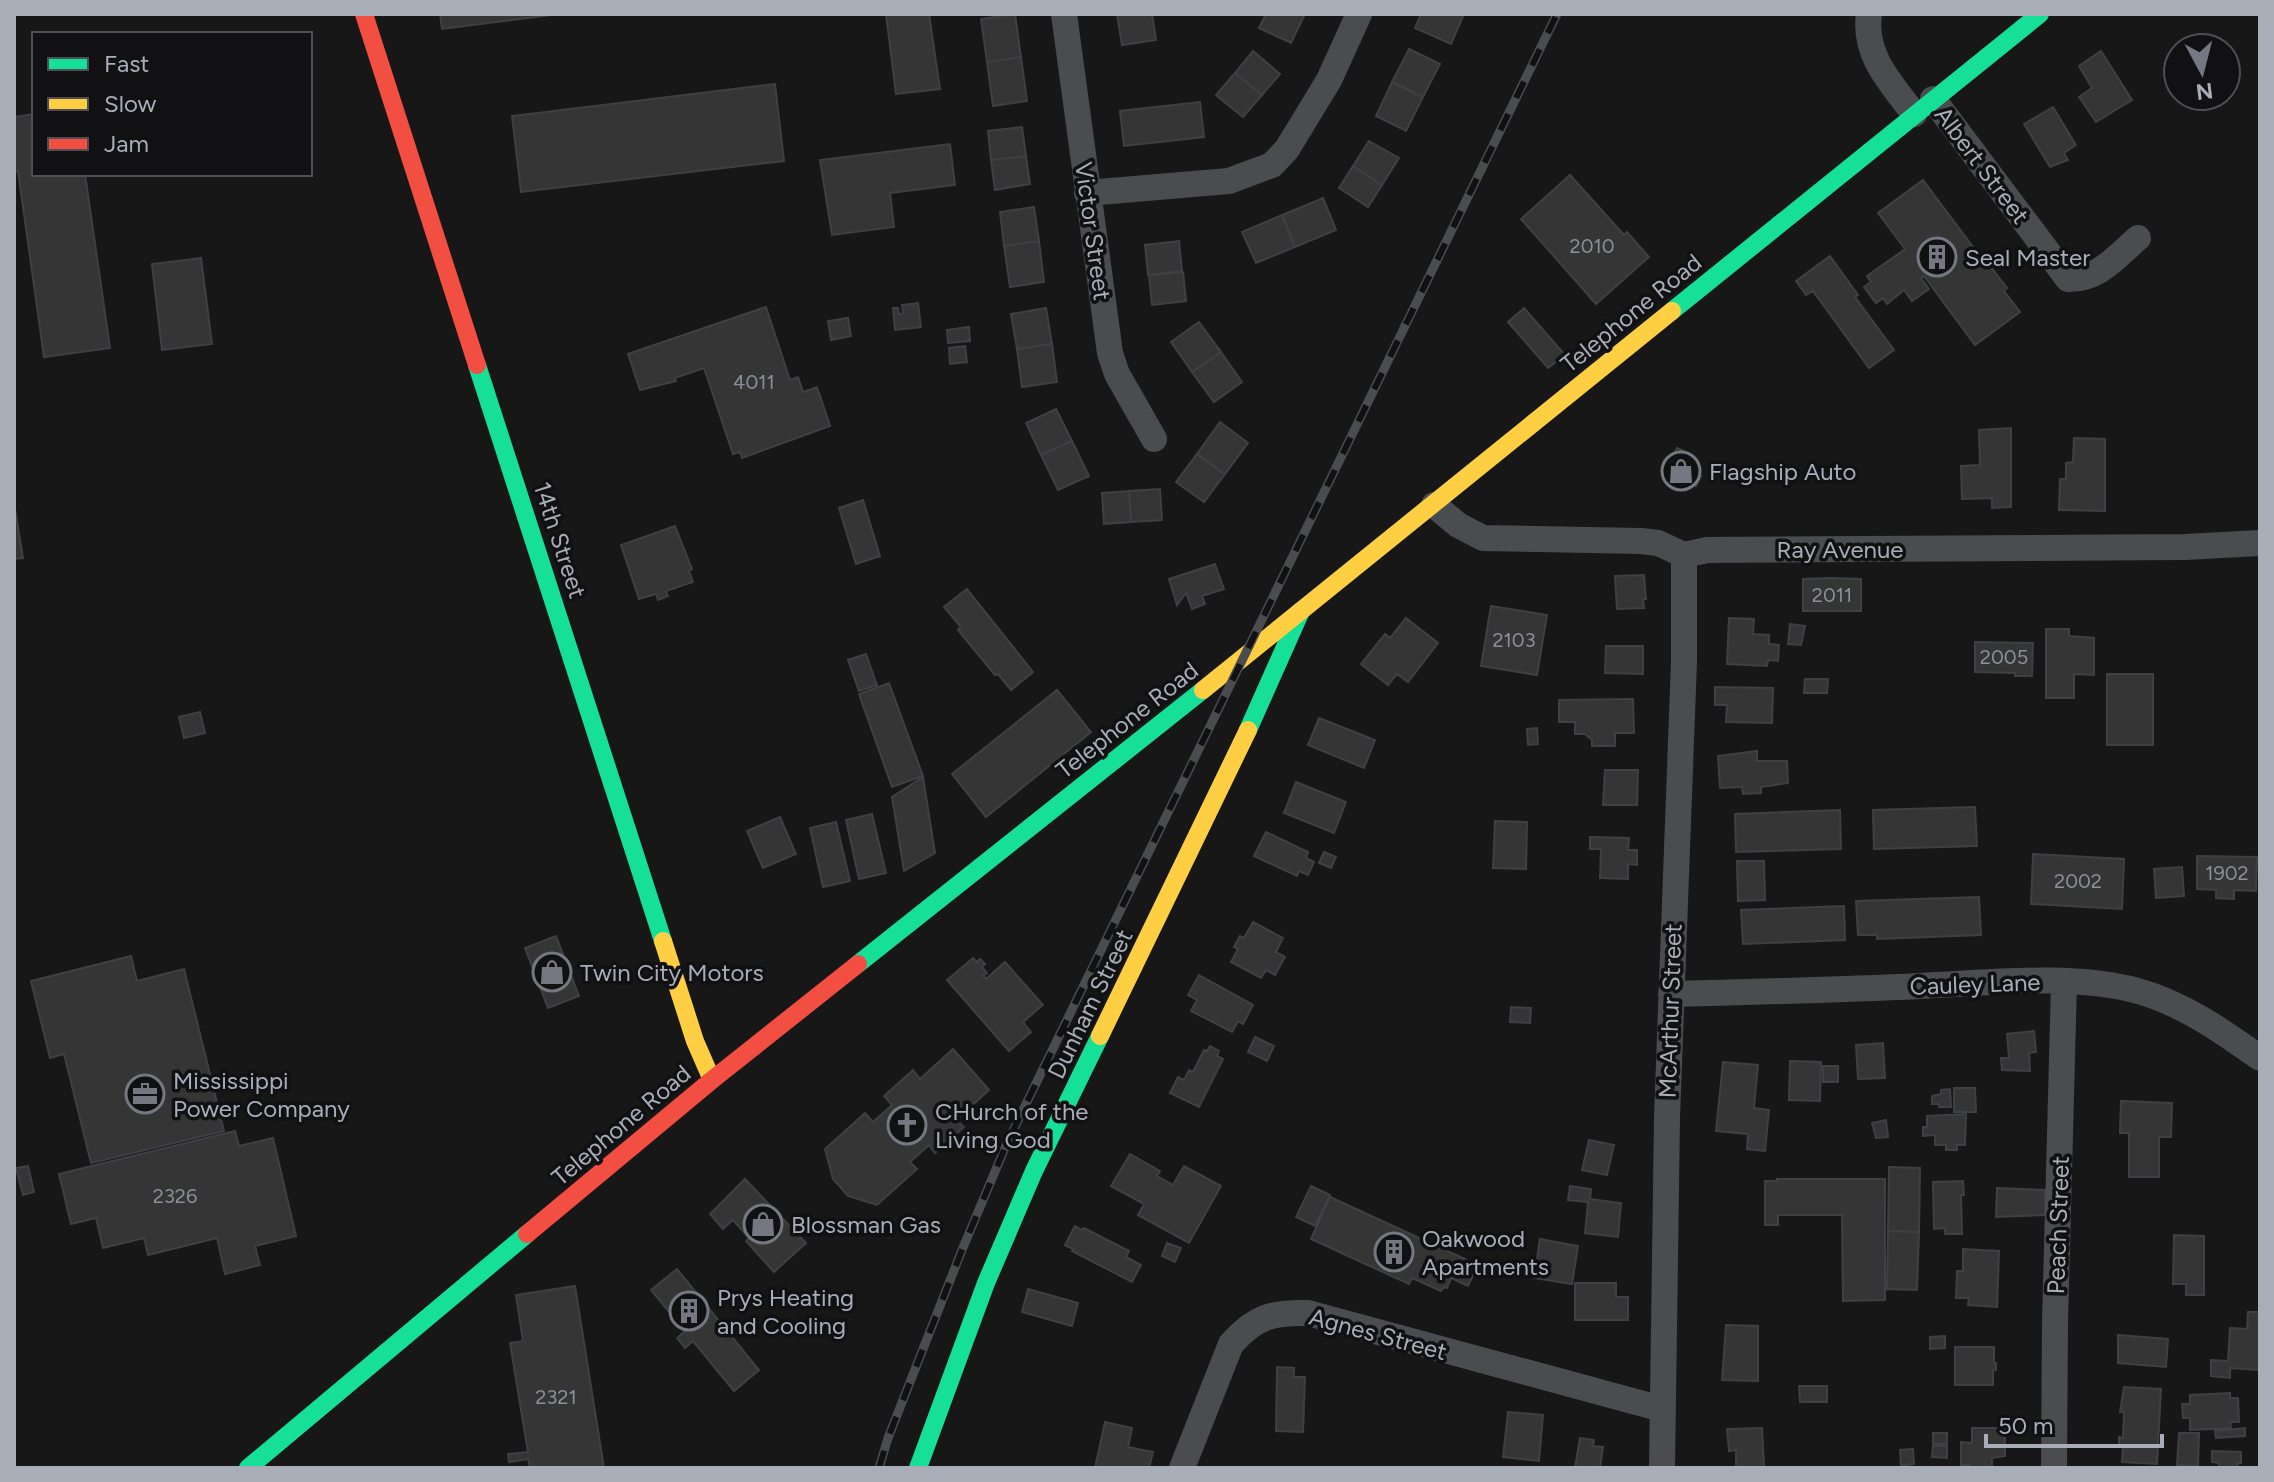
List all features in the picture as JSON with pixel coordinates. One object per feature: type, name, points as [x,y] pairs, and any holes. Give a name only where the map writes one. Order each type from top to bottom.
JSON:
[{"type":"main road","name":"14th Street","points":[[364,14],[695,1041],[712,1080]]},
{"type":"main road","name":"Telephone Road","points":[[248,1468],[712,1080],[1243,660],[2040,14]]},
{"type":"main road","name":"Dunham Street","points":[[918,1468],[986,1283],[1034,1171],[1241,747],[1301,611]]},
{"type":"street","name":"Victor Street","points":[[1064,14],[1110,353],[1123,386],[1154,439]]},
{"type":"street","points":[[1087,193],[1229,181],[1272,165],[1287,149],[1329,80],[1359,14]]},
{"type":"street","points":[[1869,14],[1870,44],[1877,64],[1924,106]]},
{"type":"street","name":"Albert Street","points":[[1924,106],[2068,279],[2095,274],[2138,238]]},
{"type":"street","name":"Ray Avenue","points":[[1434,505],[1458,525],[1483,538],[1641,541],[1658,543],[1684,555],[1707,550],[2185,547],[2260,543]]},
{"type":"street","name":"McArthur Street","points":[[1662,1468],[1671,994],[1684,661],[1684,555]]},
{"type":"street","name":"Cauley Lane","points":[[1671,994],[2000,982],[2104,985],[2169,1001],[2213,1025],[2260,1058]]},
{"type":"street","name":"Peach Street","points":[[2054,1468],[2064,983]]},
{"type":"street","name":"Agnes Street","points":[[1182,1468],[1231,1344],[1245,1328],[1264,1317],[1282,1312],[1308,1313],[1662,1409]]},
{"type":"building","points":[[440,14],[559,14],[442,29]]},
{"type":"building","points":[[886,14],[929,14],[940,89],[896,94]]},
{"type":"building","points":[[1015,14],[1021,57],[987,62],[981,19]]},
{"type":"building","points":[[1117,14],[1152,14],[1156,40],[1122,45]]},
{"type":"building","points":[[1266,14],[1305,14],[1291,43],[1259,28]]},
{"type":"building","points":[[1421,14],[1464,14],[1451,44],[1415,28]]},
{"type":"building","points":[[1409,49],[1440,64],[1423,97],[1392,82]]},
{"type":"building","points":[[1253,51],[1280,74],[1262,95],[1235,73]]},
{"type":"building","points":[[2101,51],[2132,100],[2096,122],[2079,97],[2092,88],[2079,66]]},
{"type":"building","points":[[1021,57],[1027,101],[993,106],[987,62]]},
{"type":"building","points":[[1235,73],[1262,95],[1243,117],[1216,95]]},
{"type":"building","points":[[1392,82],[1423,97],[1406,131],[1376,116]]},
{"type":"building","points":[[775,84],[784,161],[521,192],[512,116]]},
{"type":"building","points":[[1200,102],[1204,137],[1124,146],[1120,111]]},
{"type":"building","points":[[2053,107],[2076,145],[2064,153],[2068,160],[2050,167],[2024,124]]},
{"type":"building","points":[[32,114],[32,176],[85,176],[110,348],[44,357],[18,171],[14,172],[14,117]]},
{"type":"building","points":[[1022,127],[1026,156],[991,160],[988,131]]},
{"type":"building","points":[[1369,141],[1399,158],[1382,185],[1353,166]]},
{"type":"building","points":[[950,144],[955,185],[890,193],[894,227],[832,235],[820,160]]},
{"type":"building","points":[[1026,156],[1030,184],[995,190],[991,160]]},
{"type":"building","points":[[1353,166],[1382,185],[1368,207],[1339,188]]},
{"type":"building","points":[[1570,175],[1624,235],[1627,232],[1649,257],[1596,304],[1521,219]]},
{"type":"building","name":"Seal Master","points":[[1923,180],[2007,288],[2004,291],[2020,312],[1975,345],[1924,276],[1921,278],[1929,289],[1912,301],[1904,290],[1887,304],[1883,298],[1876,303],[1864,287],[1871,282],[1867,276],[1905,249],[1878,213]]},
{"type":"building","points":[[1323,198],[1336,230],[1295,247],[1282,215]]},
{"type":"building","points":[[1034,207],[1039,241],[1004,246],[1000,212]]},
{"type":"building","points":[[1282,215],[1295,247],[1256,263],[1242,232]]},
{"type":"building","points":[[1039,241],[1044,282],[1010,287],[1004,246]]},
{"type":"building","points":[[1179,241],[1182,271],[1148,275],[1145,245]]},
{"type":"building","points":[[1830,256],[1858,295],[1855,297],[1894,350],[1869,368],[1813,291],[1806,295],[1796,281]]},
{"type":"building","points":[[201,258],[212,344],[162,350],[152,264]]},
{"type":"building","points":[[1183,272],[1186,301],[1152,305],[1149,275]]},
{"type":"building","points":[[918,303],[921,327],[895,330],[893,308],[898,308],[899,314],[903,314],[902,305]]},
{"type":"building","points":[[766,307],[790,380],[798,377],[803,392],[817,387],[830,426],[742,458],[740,452],[733,454],[704,368],[675,378],[676,381],[640,390],[628,354]]},
{"type":"building","points":[[1046,308],[1052,344],[1017,349],[1011,314]]},
{"type":"building","points":[[1524,308],[1565,355],[1548,368],[1508,322]]},
{"type":"building","points":[[848,318],[851,336],[831,340],[828,321]]},
{"type":"building","points":[[1199,322],[1221,352],[1192,372],[1171,342]]},
{"type":"building","points":[[969,327],[970,341],[948,343],[947,330]]},
{"type":"building","points":[[1052,344],[1057,382],[1022,387],[1017,349]]},
{"type":"building","points":[[965,346],[967,362],[950,364],[949,348]]},
{"type":"building","points":[[1221,352],[1242,382],[1214,402],[1192,372]]},
{"type":"building","points":[[1056,409],[1072,441],[1041,455],[1026,423]]},
{"type":"building","points":[[1220,422],[1248,443],[1225,474],[1197,454]]},
{"type":"building","points":[[2011,428],[2011,507],[1992,508],[1992,498],[1962,499],[1961,466],[1980,465],[1979,430]]},
{"type":"building","points":[[2074,438],[2105,439],[2105,511],[2059,510],[2060,479],[2066,479],[2066,463],[2073,462]]},
{"type":"building","points":[[1072,441],[1089,476],[1058,490],[1041,455]]},
{"type":"building","name":"Flagship Auto","points":[[1677,448],[1690,454],[1685,463],[1696,468],[1694,473],[1701,476],[1696,486],[1689,482],[1686,488],[1663,477]]},
{"type":"building","points":[[1197,454],[1225,474],[1204,502],[1176,482]]},
{"type":"building","points":[[1160,489],[1162,520],[1131,522],[1129,491]]},
{"type":"building","points":[[1129,491],[1131,522],[1104,524],[1102,493]]},
{"type":"building","points":[[863,500],[880,556],[856,564],[839,508]]},
{"type":"building","points":[[14,503],[23,558],[14,559]]},
{"type":"building","points":[[675,526],[692,569],[689,571],[693,582],[666,591],[668,596],[658,600],[656,594],[639,599],[621,545]]},
{"type":"building","points":[[1215,564],[1224,589],[1202,596],[1205,604],[1192,609],[1186,593],[1177,605],[1169,579]]},
{"type":"building","points":[[1644,575],[1644,608],[1617,609],[1615,576]]},
{"type":"building","points":[[1803,579],[1861,579],[1861,611],[1803,611]]},
{"type":"building","points":[[967,589],[1033,672],[1011,690],[958,630],[961,627],[944,607]]},
{"type":"building","points":[[1491,606],[1547,615],[1537,675],[1481,666]]},
{"type":"building","points":[[1406,618],[1438,643],[1408,682],[1397,674],[1388,685],[1361,664],[1385,634],[1390,638]]},
{"type":"building","points":[[1729,618],[1754,619],[1753,634],[1769,635],[1769,644],[1779,645],[1778,661],[1768,660],[1767,666],[1727,664]]},
{"type":"building","points":[[1790,624],[1805,626],[1801,645],[1788,644]]},
{"type":"building","points":[[2046,629],[2069,629],[2069,636],[2094,638],[2094,675],[2074,674],[2074,698],[2046,698]]},
{"type":"building","points":[[1975,642],[2033,643],[2032,676],[1975,672]]},
{"type":"building","points":[[1606,646],[1643,646],[1643,674],[1605,673]]},
{"type":"building","points":[[866,654],[877,685],[859,691],[848,660]]},
{"type":"building","points":[[2107,674],[2153,674],[2153,745],[2107,745]]},
{"type":"building","points":[[1805,679],[1828,679],[1827,693],[1804,693]]},
{"type":"building","points":[[889,683],[923,776],[892,787],[859,694]]},
{"type":"building","points":[[1715,687],[1773,688],[1772,723],[1726,722],[1727,705],[1715,705]]},
{"type":"building","points":[[1057,690],[1091,732],[986,817],[952,774]]},
{"type":"building","points":[[1633,699],[1634,733],[1615,733],[1615,746],[1592,746],[1592,740],[1585,734],[1575,734],[1575,722],[1559,722],[1559,700]]},
{"type":"building","points":[[200,712],[205,733],[184,738],[179,717]]},
{"type":"building","points":[[1319,718],[1375,740],[1364,768],[1308,745]]},
{"type":"building","points":[[1537,728],[1538,744],[1528,745],[1527,729]]},
{"type":"building","points":[[1757,751],[1757,761],[1787,761],[1788,783],[1761,787],[1761,793],[1743,794],[1742,787],[1720,788],[1718,756]]},
{"type":"building","points":[[1605,770],[1638,770],[1637,805],[1603,805]]},
{"type":"building","points":[[923,777],[935,853],[904,871],[892,797]]},
{"type":"building","points":[[1296,782],[1346,802],[1334,833],[1284,813]]},
{"type":"building","points":[[1975,807],[1977,846],[1874,849],[1873,810]]},
{"type":"building","points":[[1840,810],[1841,849],[1736,852],[1735,814]]},
{"type":"building","points":[[872,814],[886,873],[859,879],[846,820]]},
{"type":"building","points":[[780,817],[796,854],[763,868],[747,831]]},
{"type":"building","points":[[1495,821],[1527,822],[1526,869],[1493,868]]},
{"type":"building","points":[[836,822],[850,881],[823,887],[810,828]]},
{"type":"building","points":[[1266,832],[1308,852],[1306,858],[1314,862],[1308,875],[1299,871],[1297,876],[1254,856]]},
{"type":"building","points":[[1590,837],[1629,838],[1628,850],[1637,850],[1637,865],[1628,864],[1628,879],[1600,878],[1601,849],[1590,849]]},
{"type":"building","points":[[1324,852],[1336,857],[1331,868],[1319,863]]},
{"type":"building","points":[[2033,854],[2124,859],[2122,909],[2031,904]]},
{"type":"building","points":[[2197,856],[2257,857],[2256,891],[2234,890],[2234,899],[2216,898],[2216,890],[2197,889]]},
{"type":"building","points":[[1737,861],[1764,861],[1765,900],[1738,901]]},
{"type":"building","points":[[2182,867],[2184,896],[2156,898],[2154,869]]},
{"type":"building","points":[[1979,897],[1981,935],[1877,939],[1877,935],[1858,935],[1856,901]]},
{"type":"building","points":[[1844,906],[1845,940],[1743,944],[1741,910]]},
{"type":"building","points":[[1253,922],[1283,938],[1276,952],[1285,957],[1275,975],[1266,970],[1261,978],[1231,962],[1240,936],[1244,938]]},
{"type":"building","name":"Twin City Motors","points":[[556,936],[579,996],[548,1008],[525,948]]},
{"type":"building","name":"Mississippi Power Company","points":[[131,956],[137,981],[184,969],[224,1131],[91,1163],[64,1054],[50,1058],[31,981]]},
{"type":"building","points":[[973,958],[985,964],[982,967],[987,973],[983,976],[986,979],[1005,962],[1043,1005],[1023,1022],[1031,1032],[1009,1051],[947,980]]},
{"type":"building","points":[[1199,975],[1253,1005],[1243,1024],[1238,1021],[1232,1032],[1191,1011],[1197,1000],[1188,995]]},
{"type":"building","points":[[1511,1007],[1531,1008],[1530,1023],[1510,1022]]},
{"type":"building","points":[[2034,1031],[2036,1052],[2029,1053],[2030,1071],[2002,1070],[2001,1058],[2009,1058],[2007,1034]]},
{"type":"building","points":[[1255,1037],[1274,1046],[1267,1061],[1248,1052]]},
{"type":"building","points":[[1883,1043],[1885,1078],[1858,1079],[1856,1045]]},
{"type":"building","points":[[1210,1046],[1219,1051],[1217,1056],[1223,1059],[1199,1107],[1170,1093],[1178,1077],[1184,1080],[1189,1070],[1193,1072],[1204,1050],[1207,1051]]},
{"type":"building","name":"CHurch of the Living God","points":[[953,1049],[989,1090],[956,1120],[964,1127],[935,1153],[929,1145],[910,1162],[917,1169],[877,1205],[848,1196],[833,1179],[825,1149],[865,1113],[873,1122],[892,1105],[884,1096],[913,1070],[920,1079]]},
{"type":"building","points":[[1790,1061],[1821,1062],[1820,1101],[1789,1100]]},
{"type":"building","points":[[1723,1062],[1758,1065],[1754,1108],[1769,1110],[1765,1151],[1747,1149],[1748,1134],[1716,1131]]},
{"type":"building","points":[[1823,1066],[1838,1066],[1838,1082],[1823,1082]]},
{"type":"building","points":[[1954,1088],[1975,1088],[1976,1112],[1954,1112]]},
{"type":"building","points":[[1950,1089],[1951,1107],[1932,1104],[1932,1096]]},
{"type":"building","points":[[2121,1101],[2172,1103],[2171,1137],[2159,1137],[2159,1177],[2129,1177],[2129,1133],[2120,1133]]},
{"type":"building","points":[[1966,1114],[1965,1145],[1957,1145],[1957,1150],[1946,1150],[1946,1145],[1935,1145],[1935,1135],[1923,1136],[1927,1116]]},
{"type":"building","points":[[1886,1120],[1888,1137],[1876,1138],[1872,1123]]},
{"type":"building","name":"Mississippi Power Company","points":[[235,1131],[239,1146],[273,1138],[296,1236],[255,1246],[260,1265],[225,1274],[217,1238],[148,1255],[144,1238],[103,1248],[96,1218],[71,1224],[59,1174]]},
{"type":"building","points":[[1589,1140],[1614,1145],[1607,1175],[1582,1170]]},
{"type":"building","points":[[1130,1154],[1160,1171],[1157,1176],[1173,1185],[1184,1166],[1221,1186],[1189,1243],[1138,1215],[1144,1204],[1111,1186]]},
{"type":"building","points":[[28,1166],[34,1192],[23,1195],[16,1168]]},
{"type":"building","points":[[1889,1167],[1920,1168],[1919,1232],[1888,1231]]},
{"type":"building","name":"Blossman Gas","points":[[745,1179],[806,1243],[774,1272],[746,1241],[749,1238],[733,1220],[723,1229],[710,1214]]},
{"type":"building","points":[[1885,1179],[1885,1300],[1843,1301],[1842,1215],[1778,1215],[1778,1225],[1765,1225],[1765,1181]]},
{"type":"building","points":[[1963,1181],[1962,1234],[1945,1234],[1945,1228],[1934,1229],[1933,1182]]},
{"type":"building","points":[[1311,1186],[1330,1195],[1315,1226],[1296,1217]]},
{"type":"building","points":[[1570,1186],[1591,1189],[1590,1199],[1621,1203],[1618,1237],[1585,1233],[1588,1202],[1568,1200]]},
{"type":"building","points":[[1997,1188],[2045,1190],[2045,1215],[1996,1217]]},
{"type":"building","name":"Oakwood Apartments","points":[[1330,1197],[1478,1265],[1468,1286],[1451,1278],[1447,1288],[1441,1291],[1412,1278],[1409,1284],[1311,1239]]},
{"type":"building","points":[[1075,1226],[1129,1251],[1126,1257],[1141,1265],[1132,1282],[1065,1245]]},
{"type":"building","points":[[1888,1231],[1919,1232],[1917,1290],[1887,1289]]},
{"type":"building","points":[[2174,1235],[2204,1236],[2204,1295],[2186,1295],[2186,1284],[2173,1284]]},
{"type":"building","points":[[1540,1239],[1578,1246],[1572,1284],[1534,1278]]},
{"type":"building","points":[[1167,1243],[1181,1248],[1175,1262],[1162,1256]]},
{"type":"building","points":[[1963,1249],[1999,1251],[1997,1307],[1968,1305],[1969,1298],[1956,1298],[1957,1271],[1963,1271]]},
{"type":"building","name":"Prys Heating and Cooling","points":[[677,1269],[759,1370],[734,1391],[693,1341],[685,1348],[677,1338],[685,1331],[651,1290]]},
{"type":"building","points":[[1575,1283],[1616,1283],[1616,1297],[1628,1297],[1628,1320],[1575,1320]]},
{"type":"building","points":[[575,1286],[604,1468],[530,1468],[528,1459],[509,1462],[508,1454],[528,1452],[510,1343],[523,1341],[516,1295]]},
{"type":"building","points":[[1028,1289],[1078,1303],[1072,1326],[1022,1312]]},
{"type":"building","points":[[2248,1312],[2260,1312],[2260,1370],[2230,1368],[2230,1378],[2211,1376],[2211,1360],[2228,1361],[2230,1328],[2247,1329]]},
{"type":"building","points":[[1726,1325],[1758,1326],[1758,1381],[1722,1380]]},
{"type":"building","points":[[2118,1335],[2168,1339],[2166,1367],[2118,1363]]},
{"type":"building","points":[[1945,1336],[1945,1348],[1930,1349],[1930,1337]]},
{"type":"building","points":[[1955,1347],[1994,1347],[1996,1370],[1993,1370],[1993,1385],[1955,1385]]},
{"type":"building","points":[[1277,1367],[1294,1368],[1294,1377],[1305,1377],[1303,1432],[1276,1431]]},
{"type":"building","points":[[1799,1386],[1827,1386],[1827,1402],[1800,1402]]},
{"type":"building","points":[[2124,1387],[2161,1389],[2157,1464],[2122,1462],[2123,1447],[2119,1446],[2119,1437],[2123,1438],[2124,1412],[2120,1412]]},
{"type":"building","points":[[2230,1393],[2230,1398],[2238,1398],[2239,1422],[2230,1422],[2231,1428],[2190,1430],[2190,1418],[2183,1418],[2182,1404],[2190,1404],[2190,1395]]},
{"type":"building","points":[[1508,1412],[1543,1415],[1539,1461],[1503,1457]]},
{"type":"building","points":[[1105,1422],[1132,1428],[1128,1447],[1153,1452],[1149,1468],[1095,1468]]},
{"type":"building","points":[[1762,1428],[1764,1467],[1736,1468],[1736,1450],[1729,1451],[1727,1429]]},
{"type":"building","points":[[1972,1428],[2005,1428],[2005,1456],[1992,1458],[1992,1468],[1961,1465],[1961,1442],[1972,1443]]},
{"type":"building","points":[[2245,1428],[2245,1436],[2216,1438],[2215,1431]]},
{"type":"building","points":[[1933,1433],[1947,1433],[1947,1444],[1933,1444]]},
{"type":"building","points":[[2179,1433],[2199,1433],[2198,1466],[2177,1465]]},
{"type":"building","points":[[1580,1438],[1594,1440],[1593,1446],[1603,1447],[1600,1468],[1575,1468]]},
{"type":"building","points":[[1933,1446],[1947,1446],[1947,1458],[1932,1457]]},
{"type":"building","points":[[1913,1449],[1914,1464],[1901,1466],[1900,1450]]},
{"type":"building","points":[[2212,1451],[2241,1452],[2241,1463],[2237,1468],[2219,1468],[2219,1463],[2212,1462]]},
{"type":"railway","points":[[879,1468],[962,1250],[1007,1143],[1557,14]]},
{"type":"traffic: fast","points":[[1672,311],[2040,14]]},
{"type":"traffic: fast","points":[[477,365],[663,941]]},
{"type":"traffic: fast","points":[[1248,730],[1301,611]]},
{"type":"traffic: fast","points":[[858,964],[1203,690]]},
{"type":"traffic: fast","points":[[918,1468],[986,1283],[1034,1171],[1100,1036]]},
{"type":"traffic: fast","points":[[248,1468],[527,1234]]},
{"type":"traffic: slow","points":[[1203,690],[1672,311]]},
{"type":"traffic: slow","points":[[1100,1036],[1248,730]]},
{"type":"traffic: slow","points":[[663,941],[695,1041],[712,1080]]},
{"type":"traffic: jam","points":[[364,14],[477,365]]},
{"type":"traffic: jam","points":[[527,1234],[858,964]]},
{"type":"place","name":"Seal Master","points":[[1937,257]]},
{"type":"place","name":"Flagship Auto","points":[[1681,471]]},
{"type":"place","name":"Twin City Motors","points":[[552,972]]},
{"type":"place","name":"Mississippi Power Company","points":[[145,1094]]},
{"type":"place","name":"CHurch of the Living God","points":[[907,1125]]},
{"type":"place","name":"Blossman Gas","points":[[763,1224]]},
{"type":"place","name":"Oakwood Apartments","points":[[1394,1252]]},
{"type":"place","name":"Prys Heating and Cooling","points":[[689,1311]]}]
